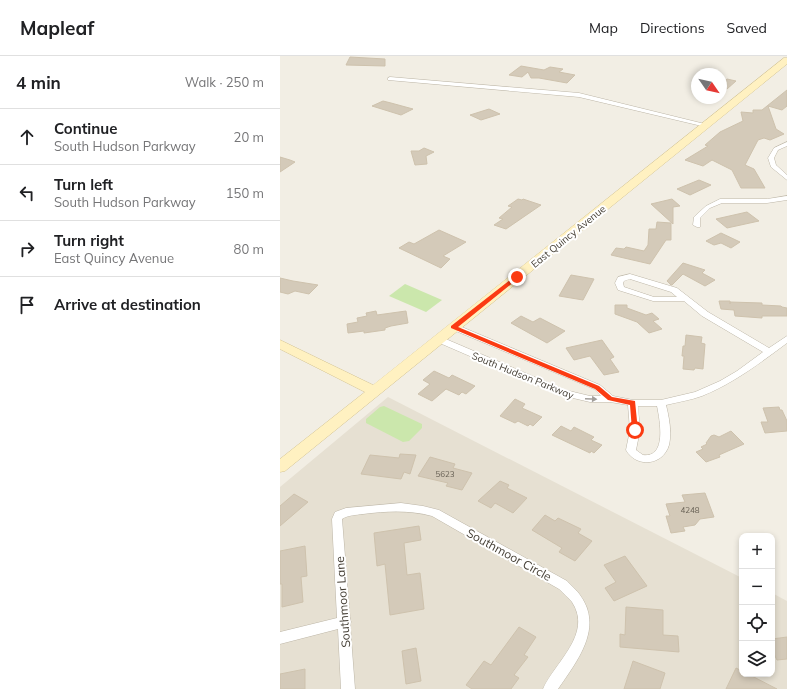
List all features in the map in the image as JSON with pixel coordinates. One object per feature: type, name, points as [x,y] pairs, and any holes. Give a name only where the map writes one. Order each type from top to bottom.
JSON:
[{"type":"street","name":"East Quincy Avenue","points":[[280,467],[787,60]]},
{"type":"street","points":[[390,79],[579,95],[706,125]]},
{"type":"street","points":[[787,144],[776,149],[771,158],[773,166],[787,178]]},
{"type":"street","points":[[696,225],[696,218],[708,207],[720,201],[767,201],[787,198]]},
{"type":"street","points":[[685,299],[653,299],[621,288],[619,283],[621,279],[626,277],[637,277],[674,290],[721,324],[769,352]]},
{"type":"street","name":"South Hudson Parkway","points":[[454,327],[597,387],[610,399]]},
{"type":"street","name":"South Hudson Parkway","points":[[438,339],[563,393],[590,400],[610,399],[633,403],[661,403],[698,394],[723,383],[740,373],[787,339]]},
{"type":"street","points":[[280,344],[374,391]]},
{"type":"street","points":[[633,403],[635,430],[631,450],[637,456],[649,459],[655,458],[659,454],[662,450],[665,438],[665,424],[661,403]]},
{"type":"street","name":"Southmoor Circle","points":[[339,515],[346,512],[403,506],[435,513],[563,585],[578,602],[584,618],[584,628],[578,648],[550,689]]},
{"type":"street","name":"Southmoor Lane","points":[[339,515],[337,519],[345,622],[348,689]]},
{"type":"street","points":[[280,638],[345,622]]},
{"type":"shaded area","points":[[388,397],[739,576],[739,677],[775,677],[775,595],[787,601],[787,689],[280,689],[280,487]]},
{"type":"green space","points":[[405,284],[442,300],[426,312],[389,296]]},
{"type":"green space","points":[[384,406],[422,424],[422,428],[409,441],[403,442],[366,423],[366,419],[380,407]]},
{"type":"building","points":[[350,57],[385,59],[385,66],[346,65]]},
{"type":"building","points":[[521,66],[544,70],[550,67],[563,69],[559,72],[575,75],[567,83],[531,78],[528,72],[522,77],[509,75]]},
{"type":"building","points":[[727,79],[736,81],[727,89]]},
{"type":"building","points":[[787,90],[787,106],[782,110],[768,106],[776,129],[784,134],[770,140],[764,138],[758,140],[745,165],[754,169],[765,188],[741,188],[732,170],[712,160],[703,166],[685,160],[708,146],[705,145],[720,132],[743,121],[741,112],[753,113],[753,110],[762,110]]},
{"type":"building","points":[[383,101],[413,109],[401,115],[372,106]]},
{"type":"building","points":[[489,109],[500,114],[481,120],[470,115]]},
{"type":"building","points":[[424,148],[434,152],[426,156],[427,164],[415,165],[411,151],[419,151]]},
{"type":"building","points":[[280,157],[290,160],[295,162],[280,172]]},
{"type":"building","points":[[699,180],[711,185],[690,195],[677,189]]},
{"type":"building","points":[[518,199],[523,199],[541,205],[506,229],[494,225],[503,219],[499,218],[512,207],[508,206]]},
{"type":"building","points":[[672,199],[680,206],[673,207],[673,224],[651,204]]},
{"type":"building","points":[[747,212],[759,221],[727,228],[716,219]]},
{"type":"building","points":[[657,222],[671,223],[671,240],[666,240],[650,264],[611,255],[616,248],[624,249],[626,247],[644,251],[648,245],[649,229],[656,229]]},
{"type":"building","points":[[439,230],[466,242],[443,256],[450,259],[441,268],[399,248],[409,242],[414,244]]},
{"type":"building","points":[[721,233],[740,242],[731,248],[721,243],[714,245],[706,241]]},
{"type":"building","points":[[683,263],[705,270],[702,273],[715,280],[705,286],[683,274],[671,285],[667,281]]},
{"type":"building","points":[[571,275],[594,279],[583,300],[559,296]]},
{"type":"building","points":[[280,278],[318,285],[309,294],[295,291],[288,294],[280,292]]},
{"type":"building","points":[[719,301],[762,303],[762,305],[781,306],[787,308],[787,316],[762,316],[762,318],[735,316],[734,310],[721,309]]},
{"type":"building","points":[[615,305],[627,305],[627,308],[646,315],[652,313],[659,319],[653,321],[662,329],[649,333],[637,322],[615,314]]},
{"type":"building","points":[[376,311],[377,315],[406,311],[408,323],[391,326],[385,328],[385,330],[364,333],[364,331],[348,333],[347,324],[358,322],[357,318],[367,316],[366,313]]},
{"type":"building","points":[[521,316],[533,322],[540,318],[565,331],[547,343],[511,323]]},
{"type":"building","points":[[686,335],[702,337],[701,343],[705,344],[703,369],[683,369],[684,356],[682,356]]},
{"type":"building","points":[[602,340],[614,357],[610,359],[619,372],[604,375],[590,356],[574,360],[566,348]]},
{"type":"building","points":[[434,371],[449,378],[452,375],[475,386],[466,394],[462,392],[459,395],[446,389],[432,401],[418,394],[430,384],[423,380]]},
{"type":"building","points":[[515,399],[525,404],[522,408],[542,417],[533,426],[530,424],[528,426],[518,421],[515,423],[500,416]]},
{"type":"building","points":[[779,407],[787,421],[787,431],[765,433],[761,422],[768,422],[763,408]]},
{"type":"building","points":[[561,426],[571,431],[574,427],[594,437],[591,440],[602,445],[594,453],[591,451],[590,453],[552,435]]},
{"type":"building","points":[[731,431],[744,444],[719,455],[720,457],[706,462],[696,452],[703,449],[701,447],[707,444],[706,443],[711,436],[714,435],[719,437]]},
{"type":"building","points":[[400,454],[416,455],[410,474],[404,472],[401,479],[361,474],[370,455],[399,458]]},
{"type":"building","points":[[430,457],[455,464],[453,468],[472,473],[462,490],[446,486],[448,483],[418,476]]},
{"type":"building","points":[[500,481],[509,485],[507,488],[527,498],[513,513],[495,503],[491,508],[478,501]]},
{"type":"building","points":[[705,493],[714,517],[700,519],[695,525],[683,527],[685,531],[671,533],[666,516],[670,516],[666,504],[685,502],[682,495]]},
{"type":"building","points":[[294,494],[308,502],[280,526],[280,506]]},
{"type":"building","points":[[545,515],[555,521],[558,518],[581,529],[578,533],[592,541],[575,561],[559,552],[562,548],[532,530]]},
{"type":"building","points":[[419,526],[421,540],[404,543],[407,575],[420,573],[424,609],[390,615],[385,564],[377,566],[374,533]]},
{"type":"building","points":[[305,546],[307,576],[301,577],[303,602],[282,607],[280,551]]},
{"type":"building","points":[[625,556],[647,586],[614,601],[605,588],[616,582],[604,565]]},
{"type":"building","points":[[626,607],[663,610],[663,635],[678,636],[679,652],[620,647],[620,634],[625,635]]},
{"type":"building","points":[[519,627],[536,637],[524,655],[528,657],[514,675],[519,678],[511,689],[472,689],[466,685],[484,661],[491,665]]},
{"type":"building","points":[[787,637],[787,659],[777,660],[775,656],[775,639]]},
{"type":"building","points":[[416,648],[421,681],[406,684],[402,651]]},
{"type":"building","points":[[633,661],[665,673],[660,689],[624,689]]},
{"type":"building","points":[[736,668],[739,670],[739,677],[754,677],[777,689],[726,689]]},
{"type":"building","points":[[305,669],[305,689],[280,689],[280,674]]},
{"type":"route","points":[[517,277],[454,327],[597,387],[610,399],[633,403],[635,430]]}]
